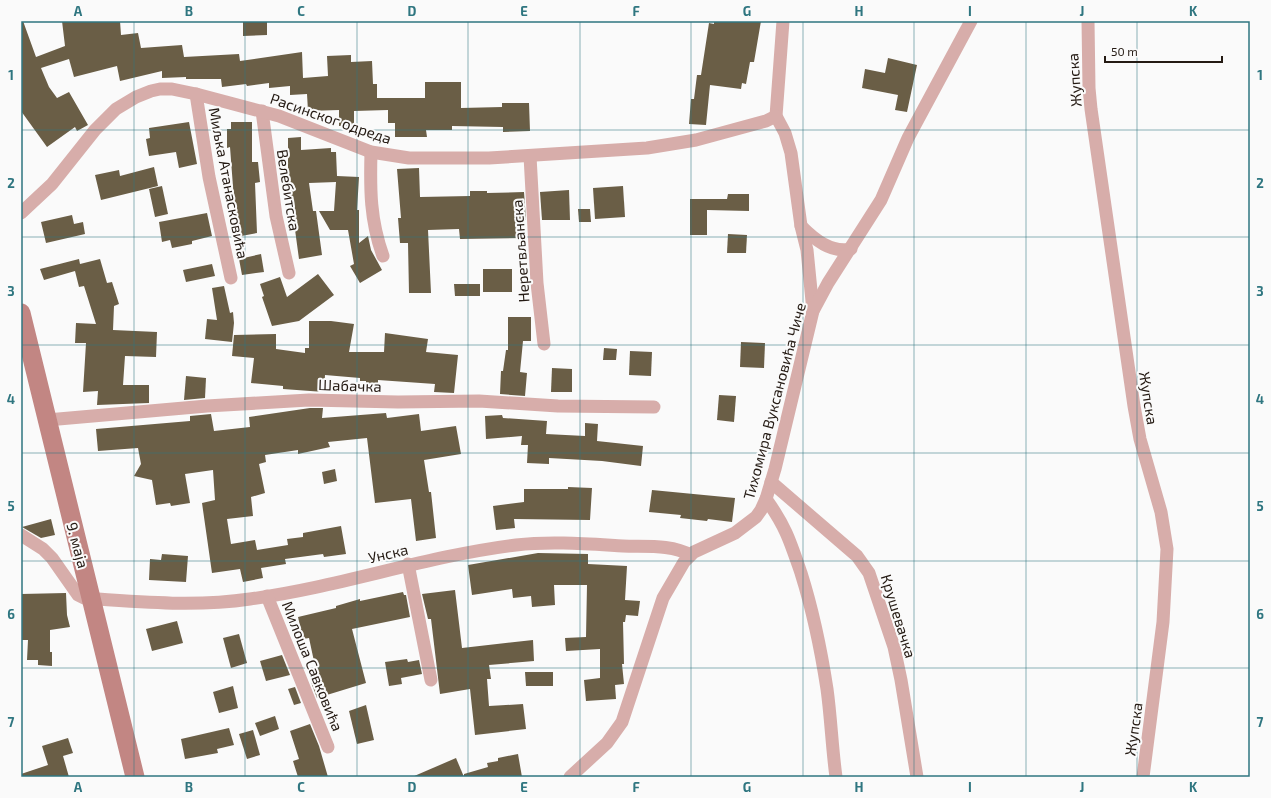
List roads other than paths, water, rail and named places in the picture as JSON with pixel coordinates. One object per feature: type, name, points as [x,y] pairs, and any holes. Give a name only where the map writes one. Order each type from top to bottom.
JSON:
[{"type":"main road","name":"9. маја","points":[[21,314],[135,777]]},
{"type":"street","points":[[783,21],[776,116],[786,133],[791,153],[801,226],[807,250],[813,311]]},
{"type":"street","name":"Тихомира Вуксановића Чиче","points":[[570,777],[602,748],[622,722],[663,598],[670,584],[690,555],[700,548],[724,539],[747,524],[756,517],[766,499],[813,311],[828,283],[881,200],[908,138],[971,21]]},
{"type":"street","name":"Жупска","points":[[1088,21],[1089,88],[1091,109],[1134,406],[1140,439],[1161,512],[1167,549],[1163,622],[1143,777]]},
{"type":"street","name":"Расинског одреда","points":[[21,213],[52,184],[95,130],[116,109],[151,90],[172,89],[196,94],[279,116],[371,152],[409,158],[489,158],[530,156],[615,151],[669,145],[720,134],[766,121],[776,116]]},
{"type":"street","name":"Миљка Атанасковића","points":[[196,94],[210,184],[231,278]]},
{"type":"street","name":"Велебитска","points":[[262,112],[276,216],[289,273]]},
{"type":"street","points":[[371,152],[371,214],[373,227],[382,256]]},
{"type":"street","name":"Неретвљанска","points":[[530,156],[537,283],[544,344]]},
{"type":"street","points":[[801,226],[813,238],[828,247],[840,251],[851,249]]},
{"type":"street","name":"Шабачка","points":[[47,420],[207,406],[309,400],[398,402],[479,400],[558,406],[654,407]]},
{"type":"street","name":"Крушевачка","points":[[771,482],[857,556],[869,573],[885,618],[900,674],[917,777]]},
{"type":"street","points":[[766,499],[780,518],[790,539],[808,595],[827,690],[836,777]]},
{"type":"street","points":[[21,535],[43,549],[52,558],[78,595],[92,599]]},
{"type":"street","name":"Унска","points":[[92,599],[216,603],[267,596],[408,564],[515,545],[545,543],[655,547],[682,550],[690,555]]},
{"type":"street","points":[[408,564],[431,680]]},
{"type":"street","name":"Милоша Савковића","points":[[267,596],[328,747]]}]
